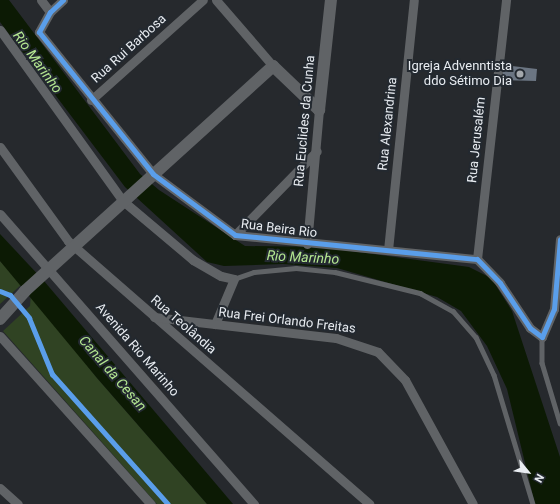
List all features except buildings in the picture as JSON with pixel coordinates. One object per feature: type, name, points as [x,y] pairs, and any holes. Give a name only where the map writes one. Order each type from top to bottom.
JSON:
[{"type":"street","points":[[41,0],[50,12],[63,0]]},
{"type":"street","name":"Rua Rui Barbosa","points":[[91,100],[203,0]]},
{"type":"street","points":[[216,0],[274,66],[319,110]]},
{"type":"street","name":"Rua Euclides da Cunha","points":[[307,244],[331,0]]},
{"type":"street","name":"Rua Alexandrina","points":[[388,250],[414,0]]},
{"type":"street","name":"Rua Jerusalém","points":[[478,259],[506,0]]},
{"type":"street","name":"Rua Beira Rio","points":[[50,12],[39,32],[150,176],[235,235],[307,244],[478,259]]},
{"type":"street","points":[[0,30],[126,198],[193,260],[220,276],[234,279],[215,324]]},
{"type":"street","points":[[0,319],[25,291],[150,176],[274,66]]},
{"type":"street","name":"Rua Teolândia","points":[[0,147],[74,247],[370,504]]},
{"type":"street","points":[[235,235],[317,152]]},
{"type":"street","name":"Avenida Rio Marinho","points":[[0,214],[47,271],[254,504]]},
{"type":"street","points":[[478,259],[500,283],[530,328],[542,337],[554,309],[560,239]]},
{"type":"street","name":"Rua Frei Orlando Freitas","points":[[154,317],[336,338],[378,352],[405,380],[473,504]]},
{"type":"street","points":[[0,336],[151,504]]},
{"type":"street","points":[[0,488],[18,504]]},
{"type":"lane","points":[[234,279],[254,272],[296,268],[335,272],[420,293],[453,311],[476,337],[494,375],[533,504]]},
{"type":"lane","points":[[542,337],[542,363],[560,423]]},
{"type":"shaded area","points":[[0,261],[22,284],[0,304]]},
{"type":"shaded area","points":[[31,294],[97,378],[207,504],[157,504],[3,331],[30,306]]},
{"type":"water","name":"Rio Marinho","points":[[0,0],[9,0],[140,174],[159,190],[245,246],[321,247],[469,267],[491,278],[512,311],[560,457],[560,504],[535,504],[507,389],[487,346],[461,311],[437,297],[337,268],[283,264],[224,266],[207,262],[125,187],[0,22]]},
{"type":"water","name":"Canal da Cesan","points":[[0,234],[44,281],[233,504],[207,504],[97,378],[0,261]]},
{"type":"cycle path","points":[[63,0],[50,12],[39,32],[153,174],[235,235],[477,259],[500,283],[530,328],[542,337],[554,309],[560,239]]},
{"type":"cycle path","points":[[0,291],[10,295],[29,318],[52,374],[168,504]]},
{"type":"place","name":"Igreja Advenntista ddo Sétimo Dia","points":[[520,74]]}]
